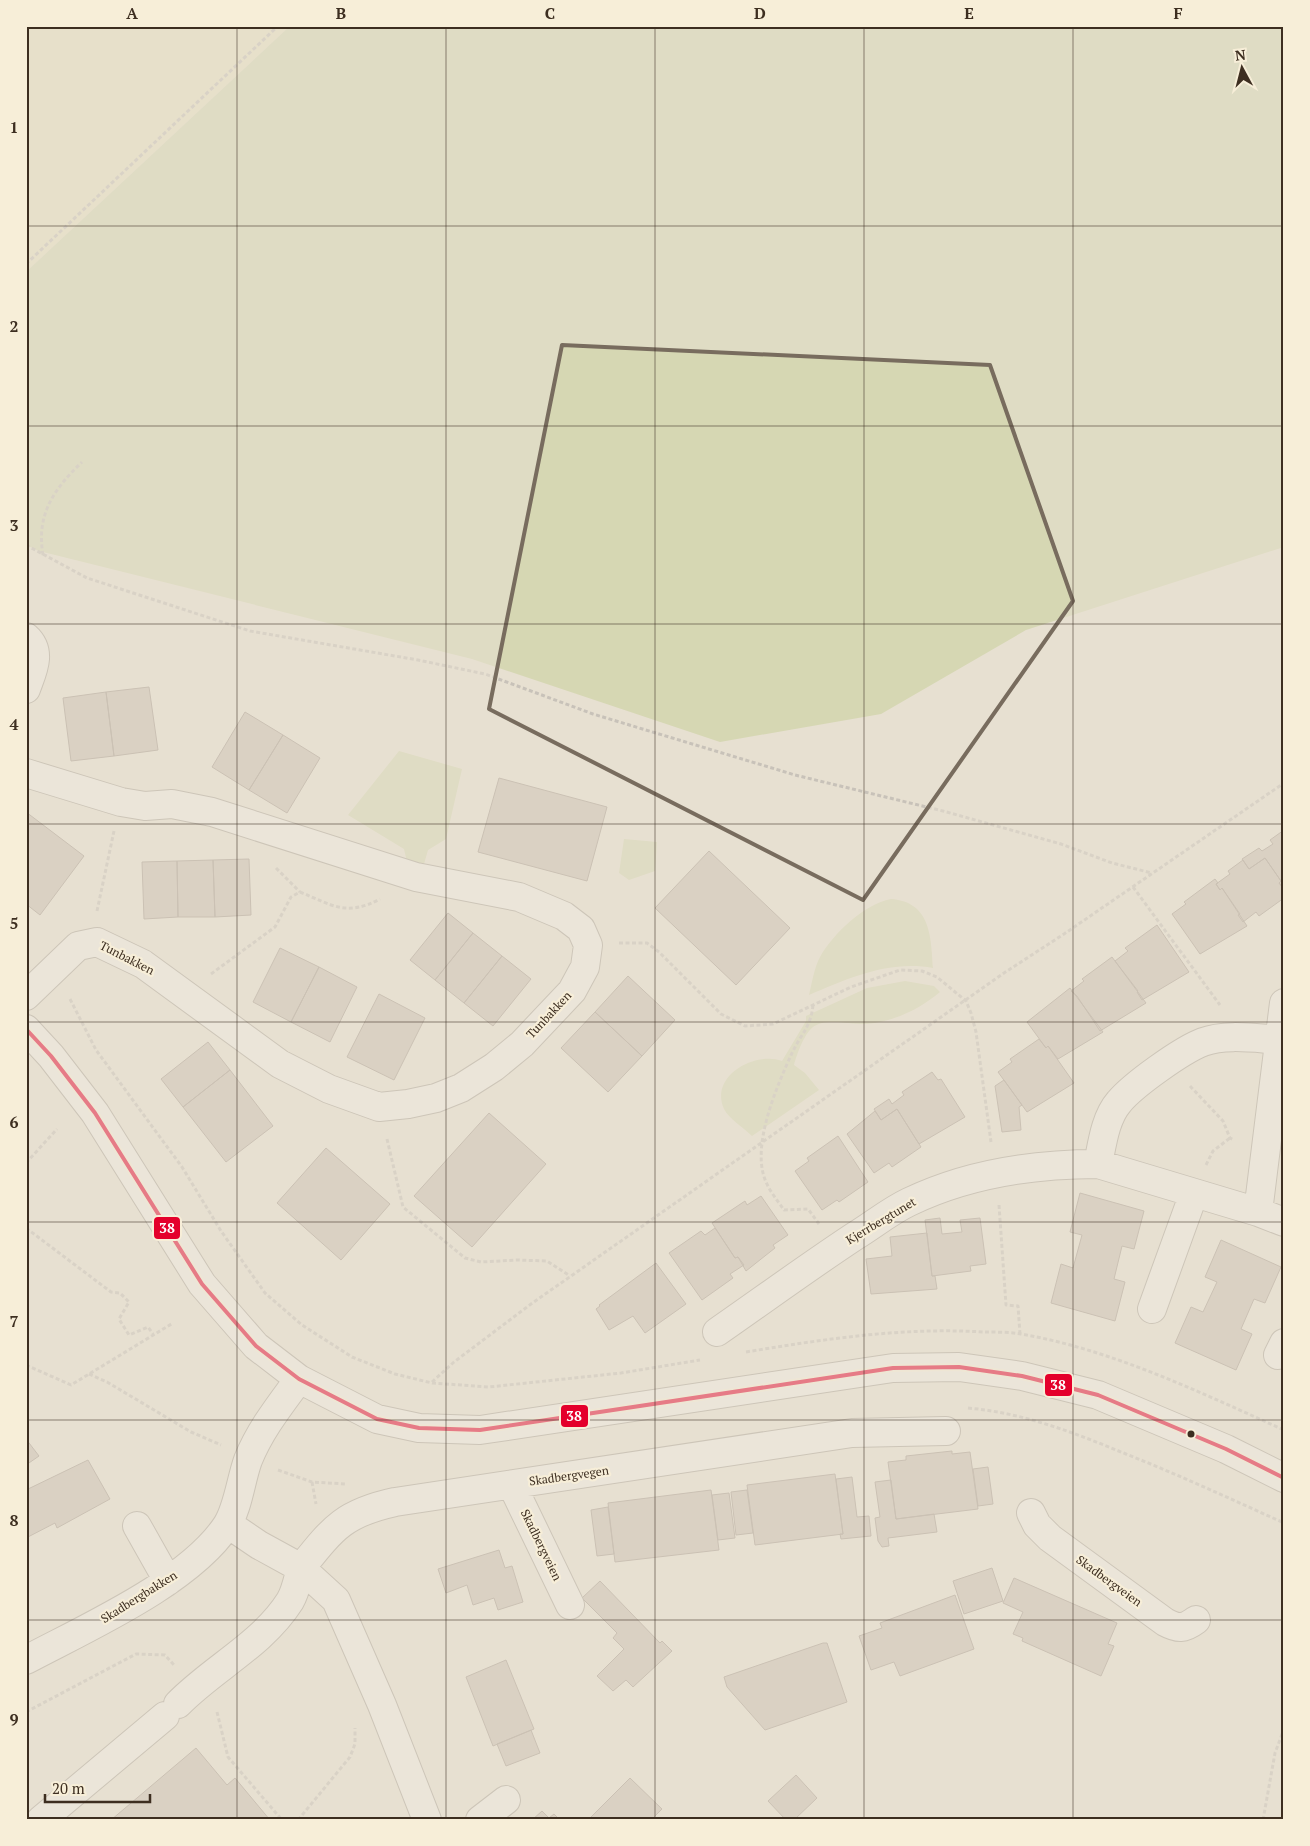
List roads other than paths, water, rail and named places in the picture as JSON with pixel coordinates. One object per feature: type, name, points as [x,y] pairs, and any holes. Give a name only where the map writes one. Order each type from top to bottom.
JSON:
[{"type":"street","points":[[26,637],[32,643],[36,661],[26,689]]},
{"type":"street","name":"Tunbakken","points":[[26,774],[121,802],[145,806],[172,804],[212,812],[416,876],[519,897],[564,916],[581,929],[588,945],[585,967],[572,991],[522,1044],[494,1067],[461,1088],[436,1098],[408,1104],[379,1107],[329,1089],[280,1064],[185,992],[143,964],[97,942],[78,946],[26,996]]},
{"type":"street","points":[[1258,1212],[1282,1040],[1284,1003]]},
{"type":"street","points":[[26,1029],[51,1056],[95,1113],[202,1284],[256,1346],[299,1379],[377,1419],[419,1428],[480,1430],[893,1368],[959,1367],[1022,1376],[1098,1395],[1226,1449],[1284,1478]]},
{"type":"street","points":[[1098,1164],[1106,1131],[1118,1103],[1171,1061],[1203,1042],[1243,1039],[1282,1040]]},
{"type":"street","name":"Kjerrbergtunet","points":[[717,1332],[836,1249],[908,1202],[944,1187],[995,1174],[1071,1164],[1098,1164],[1258,1212],[1284,1222]]},
{"type":"street","points":[[1152,1308],[1194,1194]]},
{"type":"street","name":"Skadbergbakken","points":[[26,1660],[120,1610],[168,1581],[201,1554],[228,1524],[248,1459],[269,1419],[299,1379]]},
{"type":"street","name":"Skadbergvegen","points":[[301,1568],[330,1532],[366,1508],[395,1502],[852,1433],[946,1431]]},
{"type":"street","name":"Skadbergveien","points":[[512,1485],[570,1605]]},
{"type":"street","name":"Skadbergveien","points":[[1031,1513],[1037,1525],[1050,1538],[1165,1622],[1176,1628],[1182,1628],[1196,1620]]},
{"type":"street","points":[[228,1524],[259,1545],[301,1568],[336,1600],[382,1705],[427,1820]]},
{"type":"street","points":[[138,1526],[168,1581]]},
{"type":"street","points":[[41,1820],[171,1710],[195,1687],[258,1639],[275,1622],[291,1599],[301,1568]]},
{"type":"street","points":[[480,1820],[506,1800]]}]
